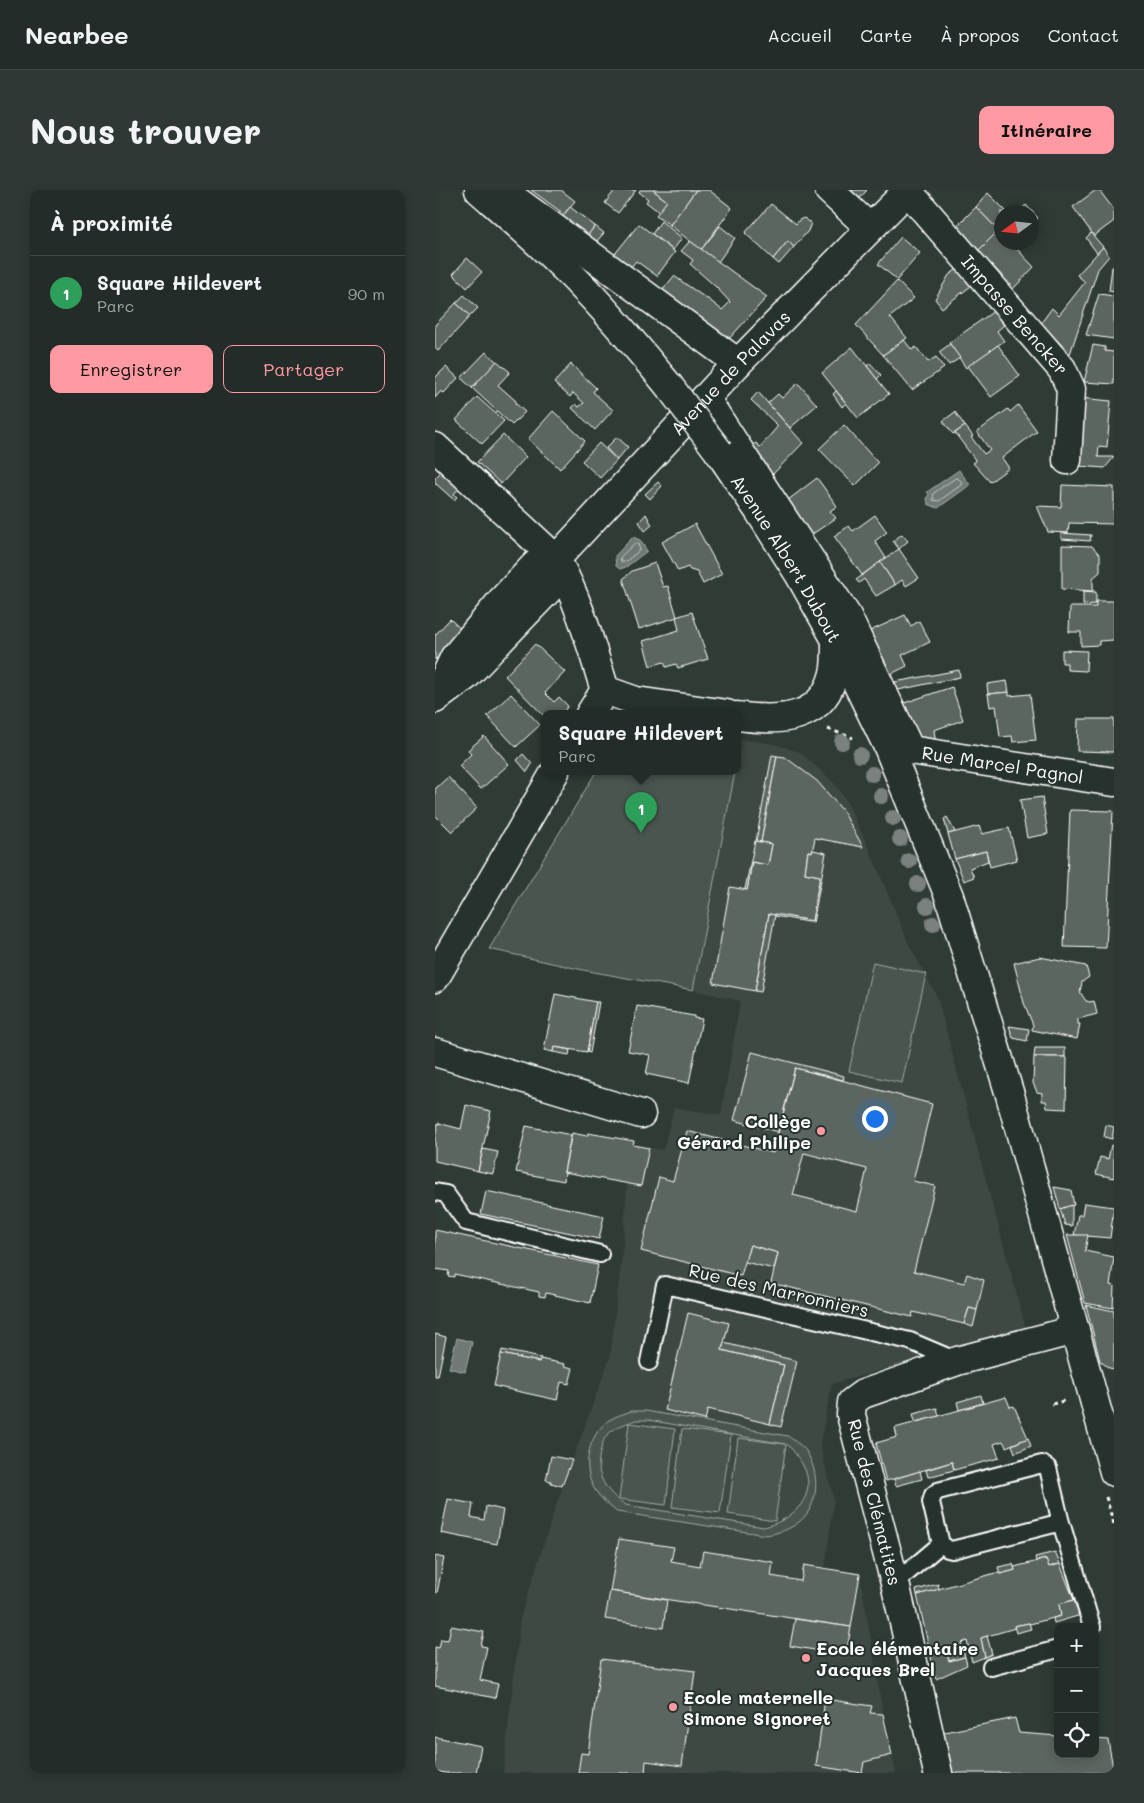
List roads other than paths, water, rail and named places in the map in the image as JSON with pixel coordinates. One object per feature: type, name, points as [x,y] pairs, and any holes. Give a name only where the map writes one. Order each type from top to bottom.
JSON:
[{"type":"street","name":"Avenue Albert Dubout","points":[[479,190],[538,242],[579,282],[669,386],[719,452],[759,510],[799,574],[836,640],[835,667],[831,683],[823,697],[815,704],[803,713],[791,717],[761,719],[741,716]]},
{"type":"street","points":[[502,190],[739,363]]},
{"type":"street","points":[[829,190],[870,228]]},
{"type":"street","name":"Avenue de Palavas","points":[[435,699],[454,658],[503,599],[535,565],[556,559],[705,398],[907,190]]},
{"type":"street","name":"Impasse Bencker","points":[[907,190],[1063,369],[1071,389],[1067,460]]},
{"type":"street","name":"Rue Marcel Pagnol","points":[[705,398],[847,616],[910,750],[1114,782]]},
{"type":"street","points":[[435,447],[556,559],[567,578],[576,602],[605,690]]},
{"type":"street","points":[[836,640],[888,747],[949,896],[1005,1077],[1114,1472]]},
{"type":"street","points":[[592,710],[605,690]]},
{"type":"street","points":[[605,690],[636,701],[699,710]]},
{"type":"street","points":[[435,978],[553,775]]},
{"type":"street","points":[[435,1052],[641,1114]]},
{"type":"street","name":"Rue des Clématites","points":[[938,1773],[895,1583],[851,1415],[852,1402],[863,1394],[957,1361],[1075,1330]]},
{"type":"lane","points":[[435,1192],[446,1194],[466,1222],[600,1254]]},
{"type":"lane","name":"Rue des Marronniers","points":[[649,1362],[665,1285],[910,1341],[957,1361]]},
{"type":"lane","points":[[1060,1518],[1054,1524],[953,1550],[941,1544],[931,1502],[933,1495],[938,1491],[1042,1464],[1048,1468],[1060,1518],[1091,1623]]},
{"type":"lane","points":[[895,1583],[941,1544]]},
{"type":"lane","points":[[991,1667],[1054,1650]]},
{"type":"water","points":[[959,470],[970,485],[938,508],[928,504],[927,498],[929,494],[927,492]]},
{"type":"water","points":[[633,537],[640,540],[647,551],[626,567],[620,569],[616,566],[615,556]]},
{"type":"water","points":[[457,1338],[472,1342],[465,1372],[449,1368]]},
{"type":"place","name":"Square Hildevert","points":[[641,833]]},
{"type":"place","name":"Collège Gérard Philipe","points":[[821,1131]]},
{"type":"place","name":"Ecole élémentaire Jacques Brel","points":[[806,1658]]},
{"type":"place","name":"Ecole maternelle Simone Signoret","points":[[673,1707]]}]
